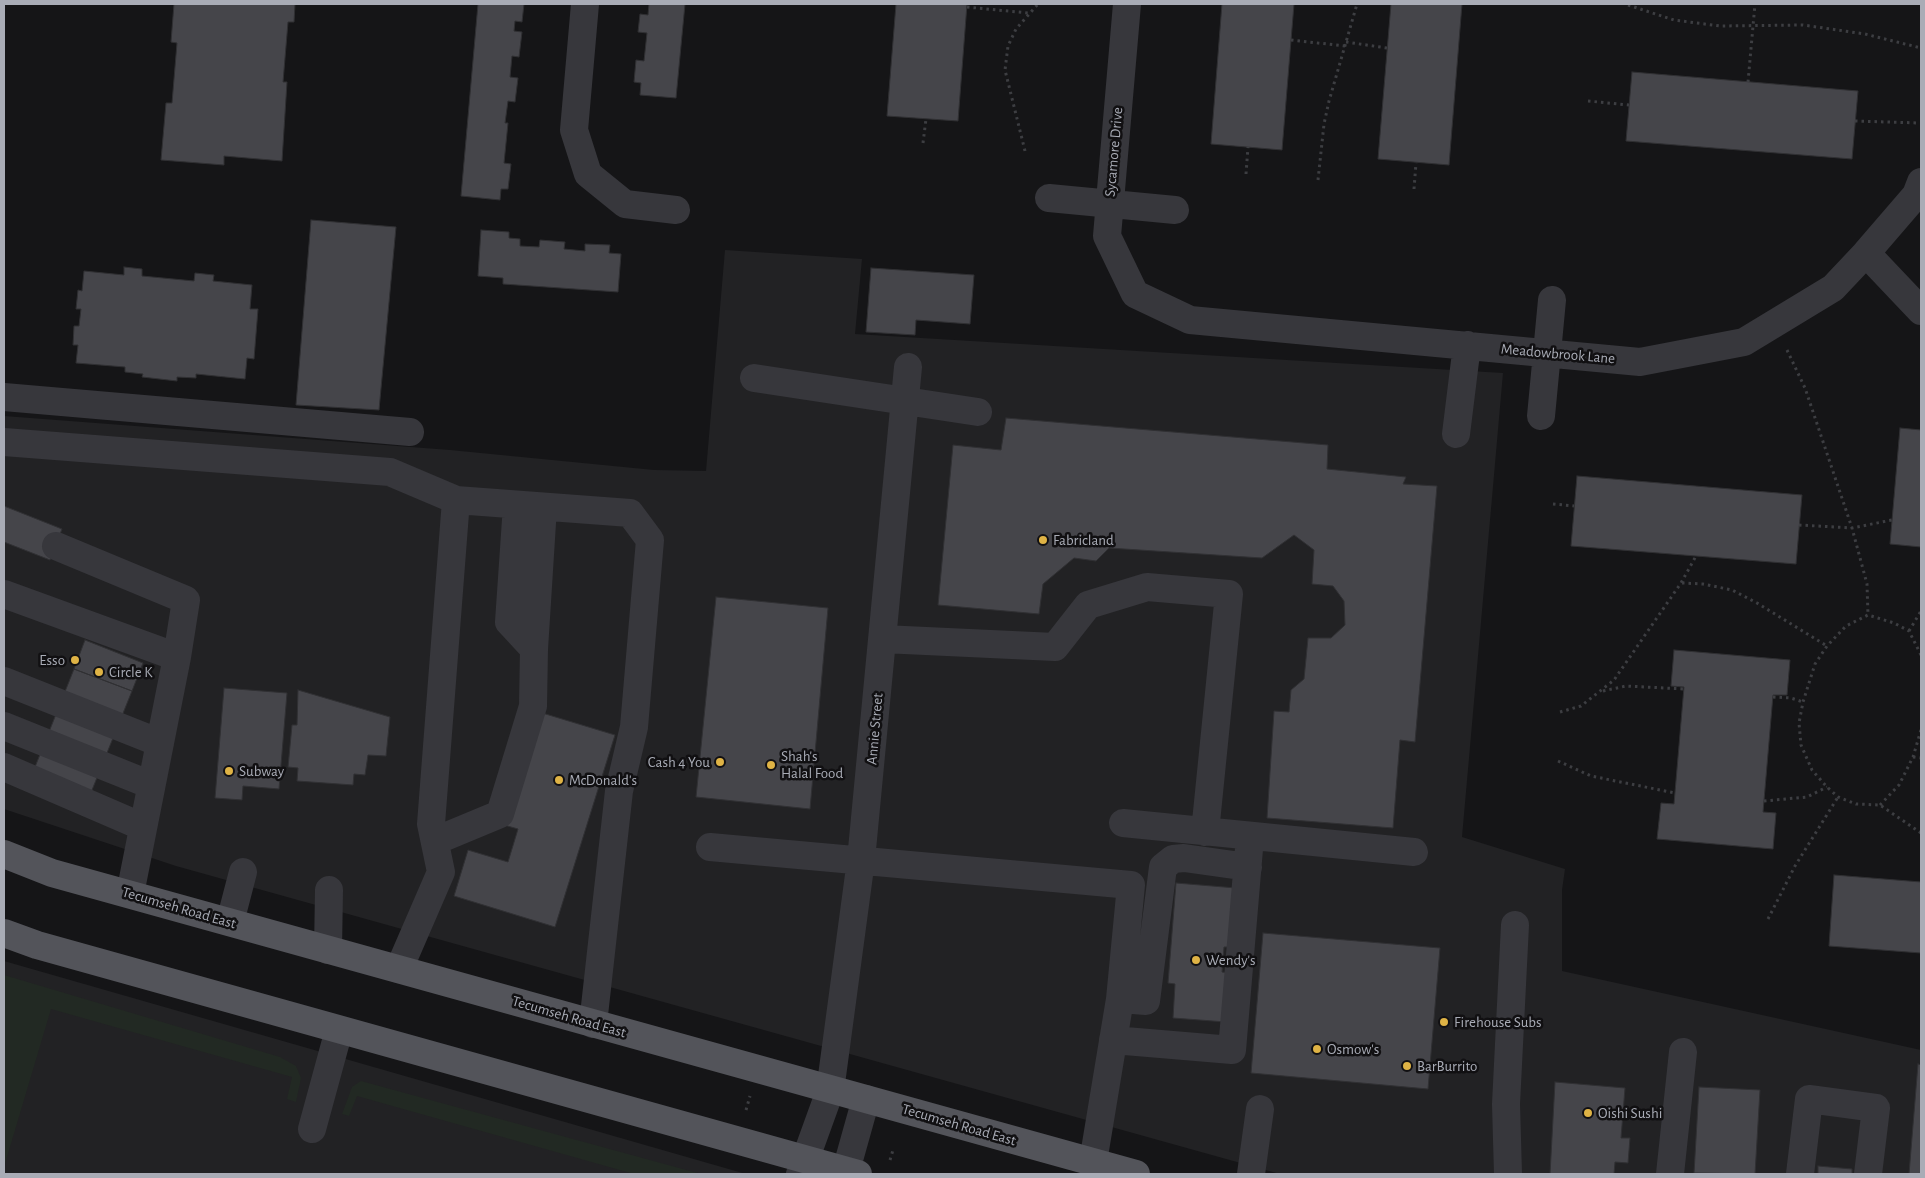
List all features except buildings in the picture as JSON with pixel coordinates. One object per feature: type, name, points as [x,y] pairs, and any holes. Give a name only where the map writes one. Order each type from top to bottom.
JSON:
[{"type":"main road","name":"Tecumseh Road East","points":[[4,854],[52,873],[1136,1174]]},
{"type":"main road","points":[[4,933],[37,945],[339,1030],[803,1167],[850,1173]]},
{"type":"street","points":[[586,4],[574,130],[588,174],[625,204],[676,210]]},
{"type":"street","name":"Sycamore Drive","points":[[1127,4],[1107,236],[1135,294]]},
{"type":"street","name":"Meadowbrook Lane","points":[[1135,294],[1190,320],[1640,362],[1744,342],[1833,288],[1866,253],[1916,194],[1921,182]]},
{"type":"street","points":[[1050,198],[1175,210]]},
{"type":"street","points":[[1866,253],[1921,311]]},
{"type":"street","points":[[1541,416],[1552,300]]},
{"type":"street","points":[[1456,434],[1467,345]]},
{"type":"street","name":"Annie Street","points":[[803,1167],[830,1090],[861,860],[908,366]]},
{"type":"street","points":[[754,378],[978,412]]},
{"type":"street","points":[[4,397],[410,432]]},
{"type":"street","points":[[4,442],[390,472],[456,500],[630,513],[650,540],[634,727],[619,791],[593,1024]]},
{"type":"street","points":[[399,969],[441,872],[431,824],[456,500]]},
{"type":"street","points":[[435,840],[500,814],[533,706],[534,650],[530,506]]},
{"type":"street","points":[[56,546],[186,600],[177,657],[130,894]]},
{"type":"street","points":[[883,639],[1055,647],[1088,605],[1147,587],[1229,594],[1205,832]]},
{"type":"street","points":[[4,594],[177,657]]},
{"type":"street","points":[[4,681],[160,743]]},
{"type":"street","points":[[4,726],[151,785]]},
{"type":"street","points":[[4,767],[143,827]]},
{"type":"street","points":[[1123,823],[1414,852]]},
{"type":"street","points":[[1113,1040],[1232,1050],[1250,836]]},
{"type":"street","points":[[710,847],[1130,885],[1120,999],[1093,1162]]},
{"type":"street","points":[[1120,999],[1146,1001],[1162,867],[1173,859],[1184,858],[1248,867]]},
{"type":"street","points":[[230,922],[243,872]]},
{"type":"street","points":[[328,950],[329,890]]},
{"type":"street","points":[[1508,1174],[1506,1104],[1515,925]]},
{"type":"street","points":[[312,1129],[339,1030]]},
{"type":"street","points":[[1670,1174],[1683,1052]]},
{"type":"street","points":[[850,1173],[866,1099]]},
{"type":"street","points":[[1800,1174],[1809,1099],[1876,1108],[1868,1174]]},
{"type":"street","points":[[1251,1174],[1260,1109]]},
{"type":"path","points":[[1025,151],[1004,70],[1008,46],[1016,30],[1028,13],[1038,4]]},
{"type":"path","points":[[1318,180],[1324,124],[1358,4]]},
{"type":"path","points":[[1748,82],[1755,4]]},
{"type":"path","points":[[1628,5],[1674,20],[1720,26],[1753,24],[1802,25],[1865,34],[1921,48]]},
{"type":"path","points":[[967,7],[1028,13]]},
{"type":"path","points":[[1291,40],[1345,46]]},
{"type":"path","points":[[1346,42],[1387,48]]},
{"type":"path","points":[[1588,101],[1629,105]]},
{"type":"path","points":[[923,143],[926,119]]},
{"type":"path","points":[[1856,121],[1919,123]]},
{"type":"path","points":[[1246,174],[1248,147]]},
{"type":"path","points":[[1414,189],[1416,163]]},
{"type":"path","points":[[1784,345],[1806,388],[1852,528],[1867,584],[1868,615]]},
{"type":"path","points":[[1553,504],[1574,506]]},
{"type":"path","points":[[1799,525],[1852,528],[1892,520]]},
{"type":"path","points":[[1560,712],[1581,706],[1614,680],[1681,583],[1696,556]]},
{"type":"path","points":[[1681,583],[1703,584],[1732,590],[1828,646]]},
{"type":"path","points":[[1909,631],[1921,611]]},
{"type":"path","points":[[1921,654],[1909,631],[1894,623],[1868,615],[1846,626],[1828,646],[1816,664],[1803,702],[1799,723],[1801,745],[1812,770],[1838,797],[1856,804],[1880,805],[1921,833]]},
{"type":"path","points":[[1600,692],[1626,686],[1684,689]]},
{"type":"path","points":[[1773,697],[1792,698],[1803,702]]},
{"type":"path","points":[[1880,805],[1899,785],[1914,757],[1921,730]]},
{"type":"path","points":[[1914,757],[1921,758]]},
{"type":"path","points":[[1558,761],[1591,776],[1675,794]]},
{"type":"path","points":[[1764,801],[1807,797],[1827,787]]},
{"type":"path","points":[[1768,919],[1795,866],[1838,797]]},
{"type":"path","points":[[746,1110],[751,1094]]},
{"type":"path","points":[[890,1160],[892,1150]]},
{"type":"shaded area","points":[[725,250],[862,259],[855,334],[1503,373],[1462,837],[1565,869],[1562,890],[1562,971],[1921,1050],[1921,1174],[1280,1174],[176,866],[4,809],[4,416],[450,450],[654,470],[706,471]]},
{"type":"shaded area","points":[[4,961],[377,1068],[746,1174],[4,1174]]},
{"type":"shaded area","points":[[4,975],[280,1057],[296,1066],[301,1078],[296,1102],[287,1099],[292,1077],[51,1009],[4,1167]]},
{"type":"shaded area","points":[[361,1081],[701,1174],[634,1174],[357,1096],[349,1116],[342,1114],[352,1087]]},
{"type":"place","name":"Fabricland","points":[[1043,540]]},
{"type":"place","name":"Esso","points":[[75,660]]},
{"type":"place","name":"Circle K","points":[[99,672]]},
{"type":"place","name":"Cash 4 You","points":[[720,762]]},
{"type":"place","name":"Shah's Halal Food","points":[[771,765]]},
{"type":"place","name":"Subway","points":[[229,771]]},
{"type":"place","name":"McDonald's","points":[[559,780]]},
{"type":"place","name":"Wendy's","points":[[1196,960]]},
{"type":"place","name":"Firehouse Subs","points":[[1444,1022]]},
{"type":"place","name":"Osmow's","points":[[1317,1049]]},
{"type":"place","name":"BarBurrito","points":[[1407,1066]]},
{"type":"place","name":"Oishi Sushi","points":[[1588,1113]]}]
